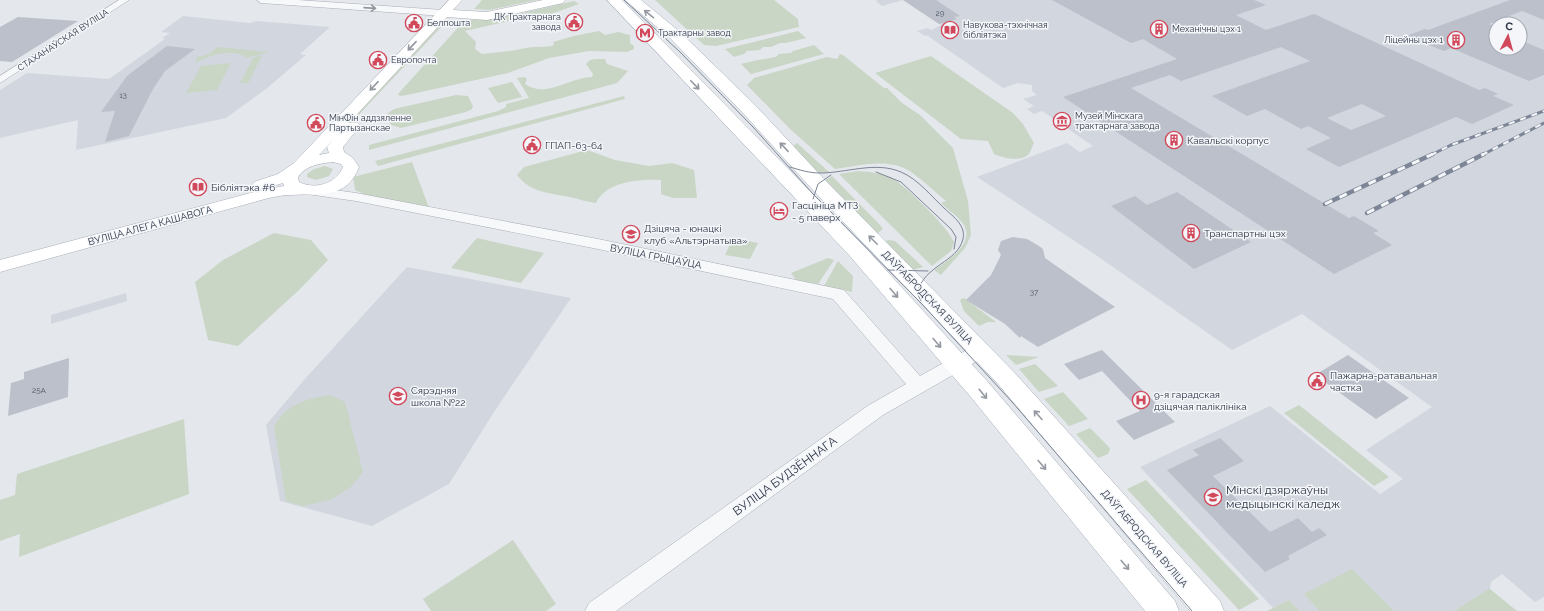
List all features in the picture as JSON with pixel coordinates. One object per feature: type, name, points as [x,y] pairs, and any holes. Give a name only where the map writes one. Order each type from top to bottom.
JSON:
[{"type":"main road","name":"ВУЛІЦА АЛЕГА КАШАВОГА","points":[[0,256],[264,194],[332,186],[348,176],[351,167],[347,161],[337,154],[336,144],[450,14],[456,0]]},
{"type":"main road","name":"ВУЛІЦА АЛЕГА КАШАВОГА","points":[[0,266],[274,181],[297,168],[450,14],[471,0]]},
{"type":"main road","points":[[450,14],[487,16],[559,0]]},
{"type":"main road","name":"ДАЎГАБРОДСКАЯ ВУЛІЦА","points":[[614,0],[856,250],[957,365],[1164,611]]},
{"type":"main road","name":"ДАЎГАБРОДСКАЯ ВУЛІЦА","points":[[632,0],[675,35],[748,108],[818,184],[980,351],[1092,476],[1209,611]]},
{"type":"main road","points":[[306,190],[291,185],[291,175],[297,168],[317,159],[334,157],[343,159]]},
{"type":"street","name":"СТАХАНАЎСКАЯ ВУЛІЦА","points":[[0,80],[125,0]]},
{"type":"street","points":[[261,0],[450,14]]},
{"type":"street","points":[[348,176],[347,190],[356,197]]},
{"type":"street","name":"ВУЛІЦА ГРЫЦАЎЦА","points":[[306,190],[356,197],[748,274],[838,294],[917,385]]},
{"type":"street","name":"ВУЛІЦА БУДЗЁННАГА","points":[[597,611],[876,410],[917,385],[957,365],[980,351]]},
{"type":"shaded area","points":[[878,0],[903,0],[882,6],[876,1]]},
{"type":"shaded area","points":[[903,0],[1544,0],[1544,597],[1535,602],[1502,574],[1491,582],[1490,589],[1454,611],[1300,611],[1289,600],[1273,608],[1140,467],[1270,406],[1380,494],[1403,479],[1366,450],[1432,407],[1302,314],[1232,350],[1093,253],[977,177],[1067,143],[1080,152],[1093,146],[1042,111],[1034,114],[1027,109],[1034,106],[1023,99],[1037,95],[1032,91],[1032,85],[1018,83],[1003,88],[928,36],[929,35],[925,36],[917,31],[928,28],[931,30],[941,25]]},
{"type":"shaded area","points":[[183,16],[250,23],[257,21],[330,27],[300,54],[306,55],[266,89],[226,118],[76,150],[78,120],[0,138],[0,90],[27,73],[109,79],[165,39],[162,38],[170,33],[161,32]]},
{"type":"shaded area","name":"Сярэдняя школа №22","points":[[407,267],[571,298],[494,412],[449,484],[372,526],[280,501],[266,425],[304,380]]},
{"type":"shaded area","points":[[126,293],[127,301],[51,324],[51,315]]},
{"type":"green space","points":[[482,0],[537,0],[489,10],[474,9]]},
{"type":"green space","points":[[655,0],[774,0],[798,19],[799,27],[716,46],[704,45]]},
{"type":"green space","points":[[574,1],[579,4],[551,14],[513,20],[465,31],[476,42],[475,49],[482,54],[504,52],[529,47],[551,46],[554,45],[553,42],[599,31],[605,35],[618,32],[630,35],[630,43],[634,46],[634,49],[627,52],[589,51],[549,58],[508,73],[407,95],[400,96],[398,94],[464,21],[514,15]]},
{"type":"green space","points":[[439,22],[445,23],[335,140],[329,139]]},
{"type":"green space","points":[[798,31],[806,38],[780,43],[771,47],[763,47],[760,50],[747,51],[744,54],[734,57],[725,49]]},
{"type":"green space","points":[[814,45],[824,54],[751,74],[741,64],[776,57],[779,54],[791,53],[793,51]]},
{"type":"green space","points":[[217,47],[268,52],[247,58],[235,53],[214,55],[195,63],[197,57],[209,54]]},
{"type":"green space","points":[[840,54],[884,88],[887,88],[902,103],[920,115],[953,148],[968,201],[971,235],[965,248],[941,275],[934,270],[952,257],[963,245],[966,239],[966,232],[962,222],[941,203],[946,201],[924,182],[902,167],[874,164],[835,169],[790,129],[747,85],[754,78],[827,57],[837,59]]},
{"type":"green space","points":[[262,55],[248,83],[240,83],[253,58]]},
{"type":"green space","points":[[931,56],[1013,113],[1023,124],[1034,143],[1028,155],[1016,159],[1002,157],[994,154],[988,141],[961,139],[875,73]]},
{"type":"green space","points":[[605,59],[607,64],[628,71],[617,83],[369,150],[369,145],[498,111],[506,107],[506,104],[529,98],[517,78],[525,77],[527,80],[525,84],[533,88],[542,89],[592,77],[593,74],[586,64],[590,60]]},
{"type":"green space","points":[[231,63],[217,90],[186,93],[201,66]]},
{"type":"green space","points":[[512,82],[522,97],[498,103],[488,88]]},
{"type":"green space","points":[[456,95],[468,96],[473,106],[472,109],[466,112],[401,128],[391,125],[387,116],[388,113],[394,109]]},
{"type":"green space","points":[[624,96],[625,99],[378,166],[375,161]]},
{"type":"green space","points":[[797,143],[829,172],[816,173],[792,147]]},
{"type":"green space","points":[[587,150],[615,160],[649,166],[672,163],[694,170],[697,198],[673,198],[661,194],[661,180],[644,180],[616,186],[608,190],[596,203],[588,202],[543,192],[529,186],[517,175],[524,167]]},
{"type":"green space","points":[[412,162],[429,208],[366,195],[355,190],[353,177]]},
{"type":"green space","points":[[325,166],[333,169],[329,176],[316,180],[307,177],[307,174],[314,169]]},
{"type":"green space","points":[[859,171],[871,172],[890,177],[905,188],[926,207],[945,228],[954,243],[951,251],[932,266],[839,174]]},
{"type":"green space","points":[[832,176],[883,229],[877,234],[824,181]]},
{"type":"green space","points":[[274,233],[311,240],[328,260],[299,290],[238,346],[208,340],[195,282],[223,260]]},
{"type":"green space","points":[[477,238],[544,253],[521,283],[451,268]]},
{"type":"green space","points":[[733,238],[758,243],[750,259],[725,255]]},
{"type":"green space","points":[[885,241],[895,241],[923,267],[913,270]]},
{"type":"green space","points":[[828,258],[834,260],[818,284],[796,280],[791,273]]},
{"type":"green space","points":[[838,261],[853,276],[852,292],[824,286]]},
{"type":"green space","points":[[964,298],[996,322],[988,322],[979,326],[964,311],[960,300]]},
{"type":"green space","points":[[1006,355],[1039,357],[1016,365]]},
{"type":"green space","points":[[1035,364],[1058,386],[1039,392],[1019,369]]},
{"type":"green space","points":[[1063,392],[1088,419],[1069,426],[1044,399]]},
{"type":"green space","points":[[330,395],[345,402],[363,472],[351,487],[330,500],[302,506],[286,501],[274,426],[291,407],[304,401]]},
{"type":"green space","points":[[1299,405],[1389,477],[1374,486],[1284,413]]},
{"type":"green space","points":[[184,419],[189,494],[19,557],[20,534],[0,541],[0,500],[15,495],[17,474]]},
{"type":"green space","points":[[1090,428],[1108,446],[1110,449],[1108,454],[1098,458],[1076,434]]},
{"type":"green space","points":[[1146,480],[1259,599],[1239,610],[1127,489]]},
{"type":"green space","points":[[513,540],[556,604],[546,611],[431,611],[423,599]]},
{"type":"green space","points":[[1352,569],[1394,611],[1320,611],[1304,594]]},
{"type":"green space","points":[[1489,589],[1517,611],[1454,611]]},
{"type":"green space","points":[[1289,600],[1300,611],[1267,611]]},
{"type":"building","points":[[903,0],[936,0],[960,16],[954,17],[957,19],[939,24]]},
{"type":"building","name":"Кавальскі корпус","points":[[1052,0],[1254,0],[1266,5],[1236,15],[1266,30],[1314,14],[1479,90],[1485,88],[1498,94],[1493,96],[1514,105],[1472,124],[1456,117],[1339,167],[1306,149],[1331,138],[1308,126],[1301,129],[1265,109],[1247,116],[1212,96],[1310,61],[1281,47],[1181,81],[1170,75],[1131,88],[1349,218],[1354,216],[1379,231],[1373,233],[1392,245],[1334,274],[1063,97],[1177,59],[1143,39],[1131,43]],"holes":[[[1362,104],[1386,116],[1351,130],[1327,118]]]},
{"type":"building","name":"Ліцейны цэх 1","points":[[1510,0],[1544,0],[1544,20],[1522,11],[1509,16],[1488,16],[1488,56],[1528,56],[1528,43],[1544,50],[1544,75],[1529,81],[1451,48],[1444,51],[1406,36],[1425,29],[1428,30]]},
{"type":"building","points":[[18,17],[78,21],[12,62],[0,61],[0,27]]},
{"type":"building","points":[[167,46],[195,49],[165,71],[153,89],[129,136],[105,142],[115,111],[101,112],[127,76]]},
{"type":"building","name":"Транспартны цэх","points":[[1177,192],[1251,242],[1194,269],[1111,206],[1135,196],[1147,205]]},
{"type":"building","points":[[1013,237],[1027,239],[1039,246],[1043,249],[1045,258],[1115,307],[1038,347],[1021,336],[1020,338],[1005,324],[966,300],[991,275],[1001,255],[998,250],[1001,241]]},
{"type":"building","name":"9-я гарадская дзіцячая паліклініка","points":[[1102,350],[1175,422],[1134,440],[1116,421],[1140,411],[1102,371],[1079,380],[1064,364]]},
{"type":"building","points":[[1348,355],[1409,398],[1376,419],[1315,375]]},
{"type":"building","points":[[69,358],[68,397],[8,416],[11,383],[24,379],[24,372]]},
{"type":"building","name":"Мінскі дзяржаўны медыцынскі каледж","points":[[1220,438],[1244,461],[1213,476],[1270,532],[1298,518],[1312,532],[1319,528],[1327,535],[1288,556],[1290,559],[1265,572],[1167,470],[1199,455],[1193,450]]},
{"type":"tram line","points":[[624,0],[680,52],[753,127],[814,195]]},
{"type":"tram line","points":[[790,167],[808,172],[820,173],[871,167],[891,169],[901,172],[913,179],[955,219],[963,230],[963,239],[960,247],[948,259],[933,269],[921,283],[917,293],[921,301]]},
{"type":"tram line","points":[[876,172],[901,182],[951,229],[956,237],[954,249]]},
{"type":"tram line","points":[[814,195],[818,184],[831,175]]},
{"type":"tram line","points":[[814,195],[888,270]]},
{"type":"tram line","points":[[888,270],[928,271]]},
{"type":"tram line","points":[[888,270],[922,304],[1013,403],[1192,611]]},
{"type":"railway","points":[[1433,154],[1451,145],[1544,111]]},
{"type":"railway","points":[[1482,155],[1544,123]]},
{"type":"railway","points":[[1325,204],[1433,154]]},
{"type":"railway","points":[[1367,213],[1484,154]]},
{"type":"place","name":"ДК Трактарнага завода","points":[[574,22]]},
{"type":"place","name":"Белпошта","points":[[414,23]]},
{"type":"place","name":"Механічны цэх 1","points":[[1159,29]]},
{"type":"place","name":"Навукова-тэхнічная бібліятэка","points":[[950,30]]},
{"type":"place","name":"Трактарны завод","points":[[645,33]]},
{"type":"place","name":"Ліцейны цэх 1","points":[[1456,40]]},
{"type":"place","name":"Европочта","points":[[378,60]]},
{"type":"place","name":"Музей Мінскага трактарнага завода","points":[[1062,121]]},
{"type":"place","name":"МінФін аддзяленне Партызанскае","points":[[316,123]]},
{"type":"place","name":"Кавальскі корпус","points":[[1174,140]]},
{"type":"place","name":"ГПАП-63-64","points":[[532,145]]},
{"type":"place","name":"Бібліятэка #6","points":[[198,187]]},
{"type":"place","name":"Гасцініца МТЗ - 5 паверх","points":[[779,211]]},
{"type":"place","name":"Транспартны цэх","points":[[1191,233]]},
{"type":"place","name":"Дзіцяча - юнацкі клуб «Альтэрнатыва»","points":[[631,234]]},
{"type":"place","name":"Пажарна-ратавальная частка","points":[[1317,381]]},
{"type":"place","name":"Сярэдняя школа №22","points":[[398,396]]},
{"type":"place","name":"9-я гарадская дзіцячая паліклініка","points":[[1141,400]]},
{"type":"place","name":"Мінскі дзяржаўны медыцынскі каледж","points":[[1213,497]]}]
